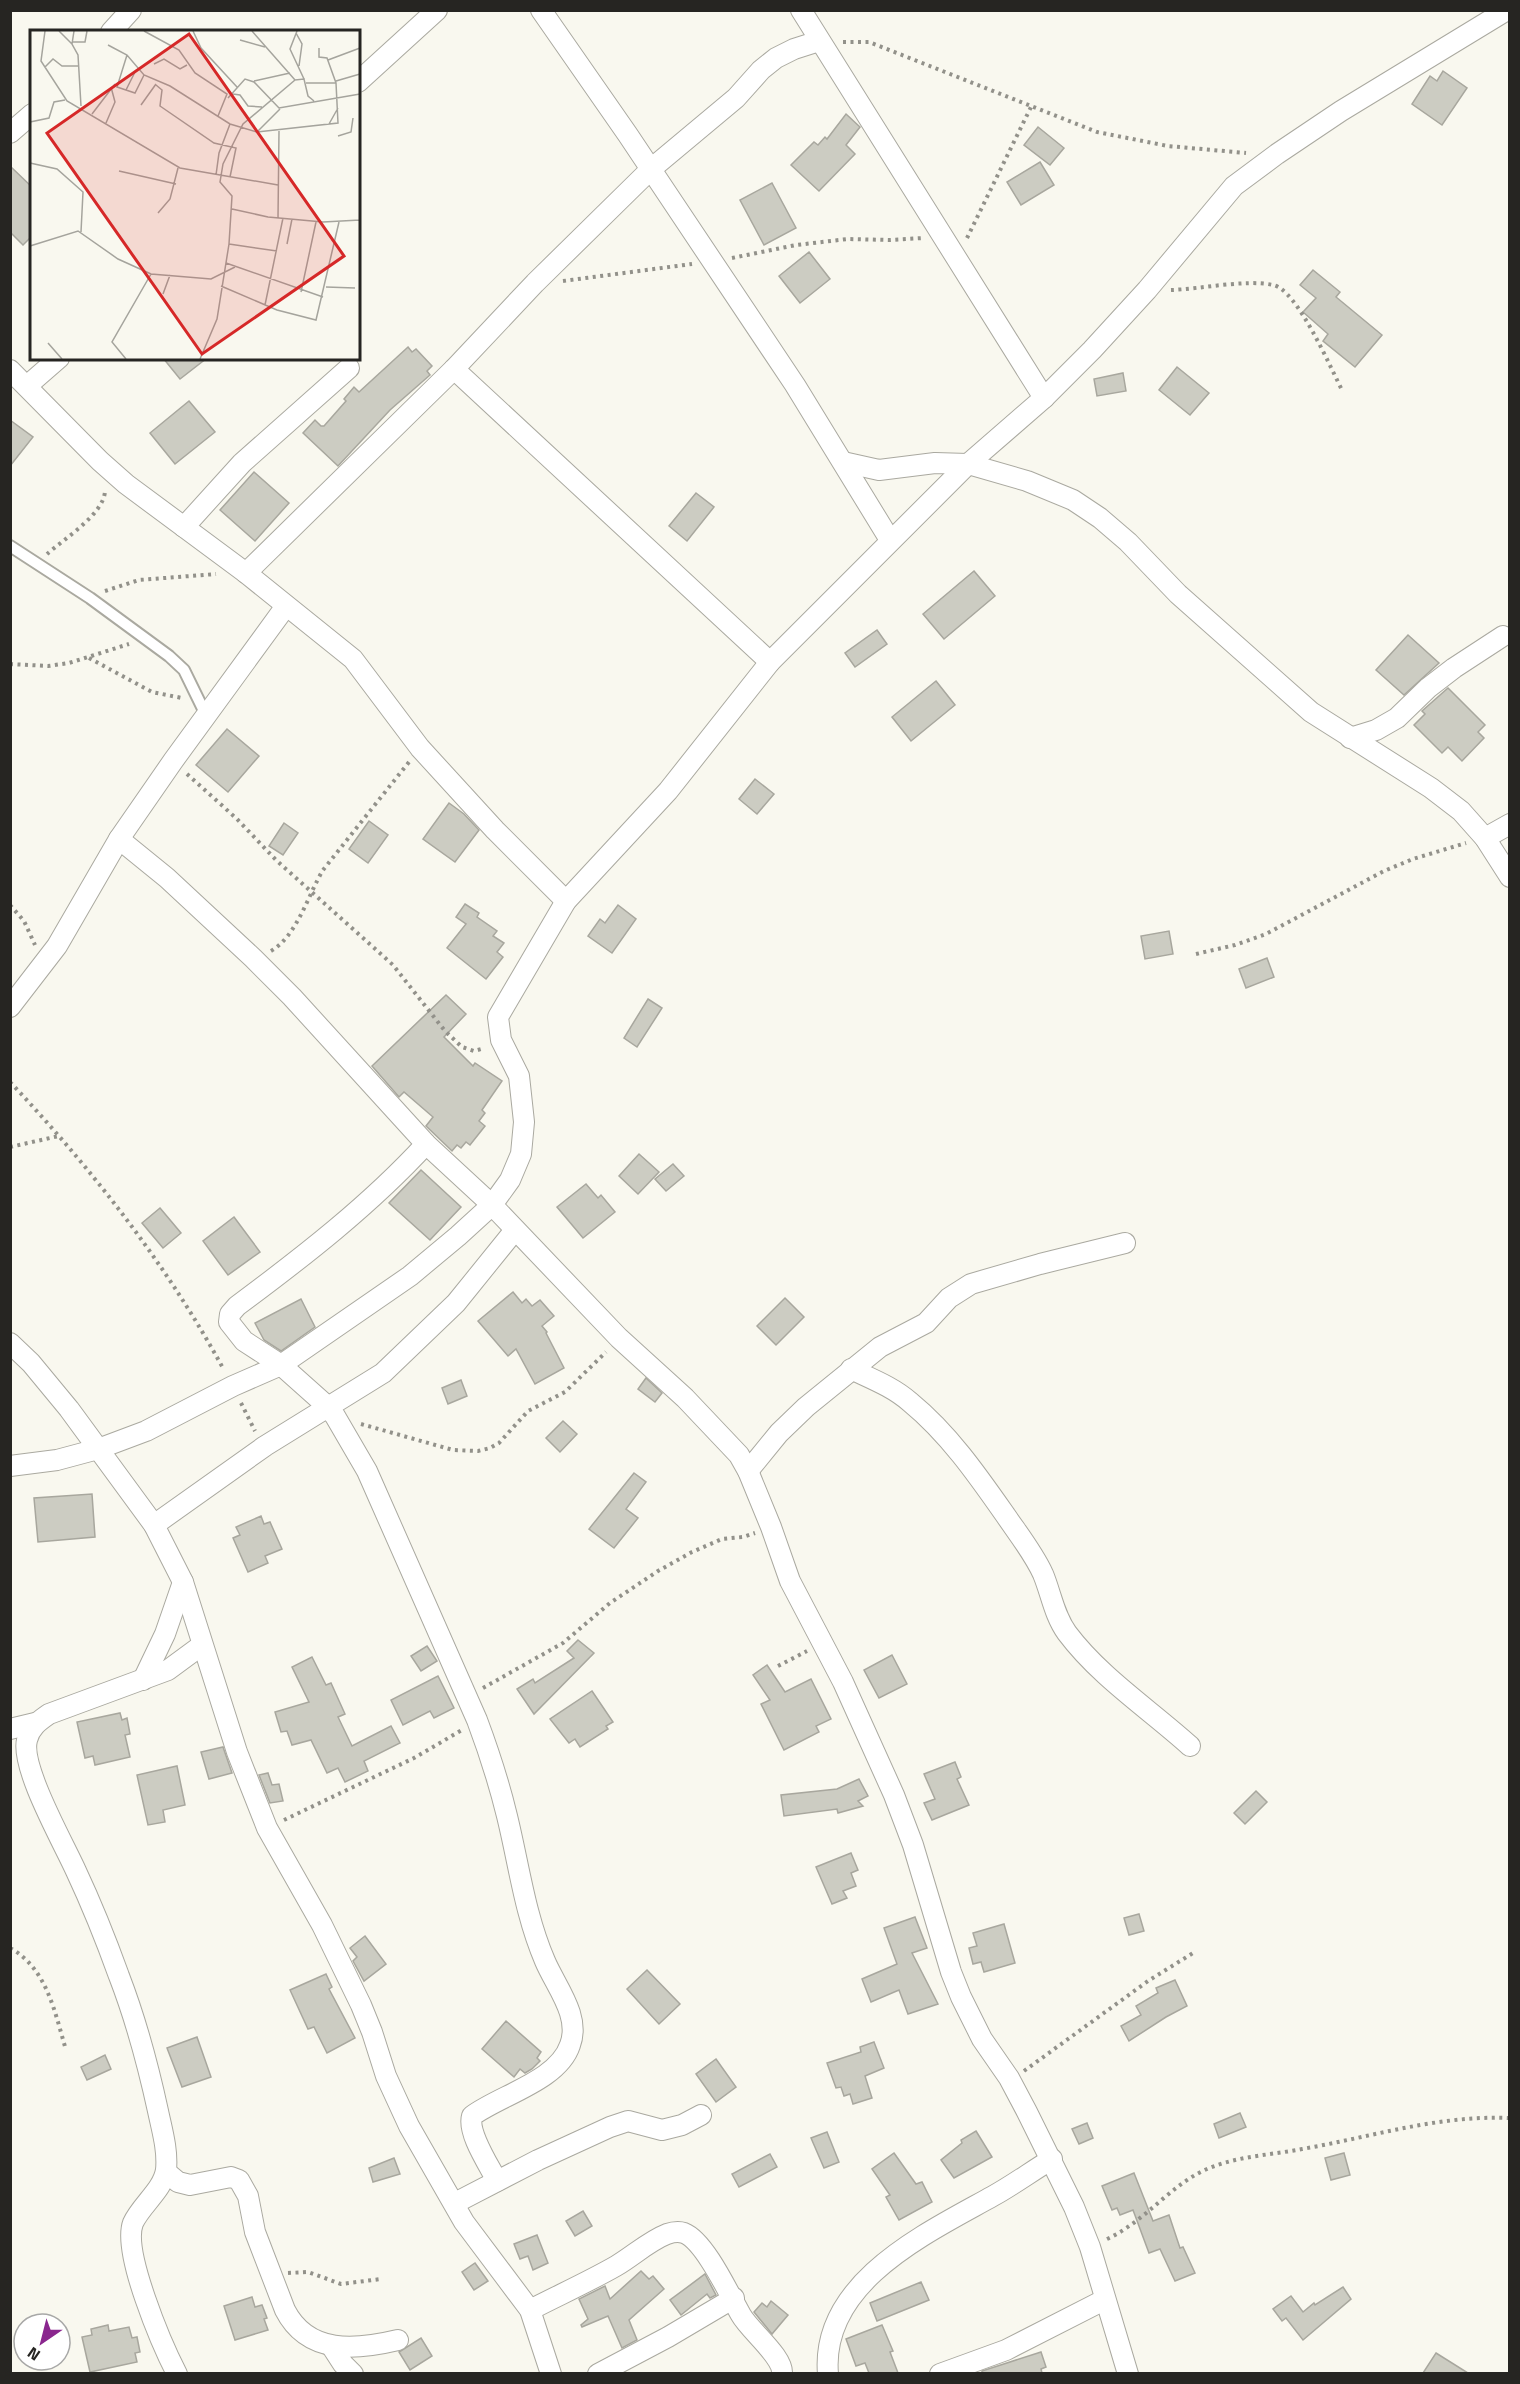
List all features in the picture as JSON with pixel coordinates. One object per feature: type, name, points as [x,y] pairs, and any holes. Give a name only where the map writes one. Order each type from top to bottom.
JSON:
[{"type":"street","points":[[113,30],[132,10]]},
{"type":"street","points":[[360,80],[437,10]]},
{"type":"street","points":[[541,10],[651,169],[795,385],[890,540]]},
{"type":"street","points":[[801,10],[1044,398]]},
{"type":"street","points":[[10,1466],[57,1460],[98,1449],[146,1431],[232,1386],[281,1365],[410,1276],[492,1205],[510,1180],[521,1154],[524,1122],[519,1076],[501,1040],[498,1017],[566,901],[668,791],[770,662],[968,464],[1044,398],[1147,290],[1234,186],[1341,111],[1507,10]]},
{"type":"street","points":[[246,573],[454,369],[535,283],[651,169],[736,98],[761,70],[776,58],[819,41]]},
{"type":"street","points":[[10,133],[30,116]]},
{"type":"street","points":[[28,385],[57,360]]},
{"type":"street","points":[[184,527],[242,463],[349,368]]},
{"type":"street","points":[[454,369],[770,662]]},
{"type":"street","points":[[10,370],[28,385],[100,461],[126,484],[246,573],[354,659],[420,748],[495,830],[566,901]]},
{"type":"street","points":[[843,462],[879,470],[935,463],[968,464],[1027,481],[1073,500],[1100,518],[1128,542],[1178,594],[1311,712],[1431,788],[1461,811],[1485,838],[1509,877]]},
{"type":"street","points":[[10,1007],[57,946],[119,839],[173,761],[202,707],[285,606]]},
{"type":"street","points":[[1350,738],[1376,730],[1397,718],[1428,688],[1503,636]]},
{"type":"street","points":[[1485,838],[1509,824]]},
{"type":"street","points":[[119,839],[168,878],[253,958],[292,997],[426,1144],[492,1205],[619,1338],[685,1398],[739,1455],[771,1527],[790,1581],[865,1728],[902,1815],[951,1972],[961,1997],[982,2039],[1009,2079],[1052,2158],[1090,2247],[1104,2300],[1128,2373]]},
{"type":"street","points":[[426,1144],[384,1188],[317,1245],[237,1306],[230,1314],[229,1322],[244,1341],[281,1365],[331,1411],[367,1471],[477,1720],[507,1816],[534,1934],[571,2015],[574,2029],[570,2047],[559,2063],[536,2081],[472,2116],[470,2122],[474,2134],[497,2181]]},
{"type":"street","points":[[154,1525],[265,1446],[331,1411],[383,1373],[456,1303],[515,1230]]},
{"type":"street","points":[[748,1471],[779,1433],[851,1369],[880,1347],[926,1323],[949,1298],[971,1284],[1030,1266],[1125,1243]]},
{"type":"street","points":[[10,1343],[31,1363],[61,1400],[154,1525],[183,1582],[237,1752],[267,1828],[322,1925],[361,2005],[397,2102],[478,2243],[530,2310],[551,2373]]},
{"type":"street","points":[[851,1369],[888,1386],[910,1402],[940,1430],[967,1462],[1026,1544],[1043,1574],[1054,1608],[1065,1630],[1077,1646],[1111,1679],[1190,1746]]},
{"type":"street","points":[[143,1680],[165,1634],[183,1582]]},
{"type":"street","points":[[10,1729],[35,1723],[50,1714],[87,1699],[168,1670],[202,1645]]},
{"type":"street","points":[[35,1723],[26,1741],[30,1767],[46,1809],[76,1870],[102,1932],[136,2023],[165,2144],[166,2172],[134,2221],[130,2234],[131,2248],[152,2319],[177,2373]]},
{"type":"street","points":[[454,2203],[585,2138],[628,2121],[662,2130],[682,2125],[701,2115]]},
{"type":"street","points":[[828,2373],[830,2340],[835,2323],[845,2306],[877,2268],[906,2246],[1005,2189],[1052,2158]]},
{"type":"street","points":[[166,2172],[178,2182],[190,2185],[231,2177],[239,2180],[248,2196],[255,2232],[291,2322],[309,2336],[332,2347],[362,2347],[398,2340]]},
{"type":"street","points":[[530,2310],[603,2273],[675,2231],[687,2234],[697,2242],[734,2298],[742,2316],[778,2358],[783,2367],[782,2373]]},
{"type":"street","points":[[597,2373],[668,2337],[734,2298]]},
{"type":"street","points":[[940,2373],[1006,2350],[1104,2300]]},
{"type":"street","points":[[332,2347],[343,2364],[353,2373]]},
{"type":"lane","points":[[10,546],[90,598],[184,670],[202,707]]},
{"type":"path","points":[[819,41],[869,42],[1097,132],[1167,146],[1223,152],[1277,154]]},
{"type":"path","points":[[957,258],[1031,106]]},
{"type":"path","points":[[535,283],[613,276],[713,262],[796,245],[848,239],[945,239]]},
{"type":"path","points":[[1147,290],[1192,290],[1258,283],[1282,288],[1294,301],[1314,334],[1343,392]]},
{"type":"path","points":[[37,563],[96,512],[105,498],[105,484],[100,461]]},
{"type":"path","points":[[90,598],[112,588],[139,580],[246,573]]},
{"type":"path","points":[[10,664],[48,666],[89,658],[123,645],[135,643],[156,647]]},
{"type":"path","points":[[89,658],[152,692],[202,707]]},
{"type":"path","points":[[253,958],[275,948],[285,940],[299,918],[323,870],[420,748]]},
{"type":"path","points":[[173,761],[237,819],[276,860],[393,965],[445,1031],[462,1047],[474,1051],[487,1048],[501,1040]]},
{"type":"path","points":[[1196,954],[1235,945],[1266,934],[1384,871],[1413,859],[1485,838]]},
{"type":"path","points":[[10,905],[24,921],[42,967]]},
{"type":"path","points":[[10,1082],[59,1136],[128,1222],[185,1303],[265,1446]]},
{"type":"path","points":[[10,1147],[59,1136]]},
{"type":"path","points":[[331,1411],[453,1450],[478,1451],[499,1443],[528,1411],[566,1392],[619,1338]]},
{"type":"path","points":[[466,1697],[563,1642],[610,1603],[658,1571],[692,1552],[722,1539],[743,1537],[771,1527]]},
{"type":"path","points":[[778,1666],[809,1650],[822,1640]]},
{"type":"path","points":[[267,1828],[414,1758],[477,1720]]},
{"type":"path","points":[[10,1948],[23,1954],[39,1974],[52,2004],[66,2050]]},
{"type":"path","points":[[1009,2079],[1042,2059],[1111,2006],[1193,1953]]},
{"type":"path","points":[[1090,2247],[1134,2225],[1193,2176],[1224,2162],[1303,2149],[1413,2125],[1452,2120],[1509,2118]]},
{"type":"path","points":[[272,2277],[308,2272],[341,2284],[381,2279]]},
{"type":"building","points":[[1443,71],[1467,88],[1442,125],[1412,104],[1430,76],[1437,81]]},
{"type":"building","points":[[846,114],[860,127],[846,145],[855,154],[819,191],[791,165],[814,142],[818,145],[825,137],[827,139]]},
{"type":"building","points":[[1038,127],[1064,148],[1050,165],[1024,145]]},
{"type":"building","points":[[1040,162],[1054,185],[1021,205],[1007,182]]},
{"type":"building","points":[[10,166],[30,185],[30,238],[23,245],[10,232]]},
{"type":"building","points":[[772,183],[796,228],[764,245],[740,200]]},
{"type":"building","points":[[809,252],[830,279],[800,303],[779,276]]},
{"type":"building","points":[[1313,270],[1340,292],[1336,297],[1382,335],[1355,367],[1323,341],[1328,334],[1303,312],[1316,298],[1300,285]]},
{"type":"building","points":[[408,347],[412,352],[416,349],[432,366],[427,371],[430,375],[390,410],[338,466],[303,433],[315,420],[324,426],[346,401],[344,399],[354,387],[359,392]]},
{"type":"building","points":[[165,360],[204,360],[180,379]]},
{"type":"building","points":[[1177,367],[1209,393],[1190,415],[1159,390]]},
{"type":"building","points":[[1123,373],[1126,391],[1097,396],[1094,379]]},
{"type":"building","points":[[189,401],[215,432],[175,464],[150,433]]},
{"type":"building","points":[[10,420],[33,437],[10,466]]},
{"type":"building","points":[[254,472],[289,503],[255,541],[220,510]]},
{"type":"building","points":[[696,493],[714,507],[687,541],[669,526]]},
{"type":"building","points":[[974,571],[995,596],[944,639],[923,614]]},
{"type":"building","points":[[877,630],[887,644],[855,667],[845,653]]},
{"type":"building","points":[[1408,635],[1439,663],[1404,695],[1376,670]]},
{"type":"building","points":[[936,681],[955,705],[911,741],[892,717]]},
{"type":"building","points":[[1448,688],[1485,725],[1478,732],[1484,738],[1462,761],[1448,747],[1442,753],[1414,725],[1425,714],[1422,711]]},
{"type":"building","points":[[227,729],[259,756],[228,792],[196,765]]},
{"type":"building","points":[[755,779],[774,794],[757,814],[739,799]]},
{"type":"building","points":[[449,803],[464,814],[479,830],[455,862],[423,839]]},
{"type":"building","points":[[369,821],[388,835],[368,863],[349,849]]},
{"type":"building","points":[[284,823],[298,833],[283,855],[269,846]]},
{"type":"building","points":[[465,904],[479,913],[477,917],[497,931],[493,936],[504,943],[497,952],[503,957],[486,979],[447,948],[466,924],[456,917]]},
{"type":"building","points":[[618,905],[636,919],[612,953],[588,936],[600,919],[605,923]]},
{"type":"building","points":[[1169,931],[1173,954],[1145,959],[1141,936]]},
{"type":"building","points":[[1267,958],[1274,977],[1246,988],[1239,969]]},
{"type":"building","points":[[446,995],[466,1014],[444,1037],[473,1066],[475,1063],[502,1081],[482,1110],[485,1113],[479,1121],[485,1126],[470,1145],[466,1142],[461,1148],[457,1145],[452,1151],[426,1126],[433,1117],[404,1092],[399,1097],[372,1066]]},
{"type":"building","points":[[648,999],[662,1008],[637,1047],[624,1038]]},
{"type":"building","points":[[639,1154],[659,1172],[638,1194],[619,1176]]},
{"type":"building","points":[[673,1164],[684,1176],[666,1191],[655,1179]]},
{"type":"building","points":[[421,1170],[461,1207],[430,1240],[389,1203]]},
{"type":"building","points":[[586,1184],[598,1198],[601,1195],[615,1212],[583,1238],[557,1207]]},
{"type":"building","points":[[160,1208],[181,1233],[163,1248],[142,1223]]},
{"type":"building","points":[[234,1217],[260,1252],[228,1275],[203,1241]]},
{"type":"building","points":[[513,1292],[522,1303],[526,1299],[532,1306],[540,1300],[554,1316],[542,1326],[564,1368],[535,1384],[516,1349],[508,1356],[478,1321]]},
{"type":"building","points":[[785,1298],[804,1317],[776,1345],[757,1326]]},
{"type":"building","points":[[301,1299],[315,1327],[281,1351],[264,1340],[255,1323]]},
{"type":"building","points":[[646,1378],[662,1393],[655,1402],[638,1389]]},
{"type":"building","points":[[461,1380],[467,1396],[448,1404],[442,1388]]},
{"type":"building","points":[[563,1421],[577,1434],[560,1452],[546,1438]]},
{"type":"building","points":[[634,1473],[646,1482],[626,1509],[638,1518],[614,1548],[589,1529]]},
{"type":"building","points":[[92,1494],[95,1537],[38,1542],[34,1498]]},
{"type":"building","points":[[261,1516],[264,1524],[270,1522],[282,1549],[265,1556],[268,1563],[248,1572],[233,1538],[240,1535],[236,1527]]},
{"type":"building","points":[[578,1640],[594,1653],[534,1714],[517,1689],[533,1679],[535,1683],[574,1658],[567,1651]]},
{"type":"building","points":[[427,1646],[437,1661],[421,1671],[411,1656]]},
{"type":"building","points":[[892,1655],[907,1684],[879,1698],[864,1670]]},
{"type":"building","points":[[312,1657],[326,1685],[331,1683],[345,1714],[338,1717],[352,1746],[391,1726],[400,1743],[364,1761],[368,1771],[345,1782],[338,1768],[327,1773],[311,1740],[292,1745],[287,1731],[281,1732],[275,1712],[309,1702],[292,1667]]},
{"type":"building","points":[[767,1665],[785,1692],[811,1679],[831,1719],[816,1726],[819,1732],[784,1750],[761,1704],[770,1700],[753,1675]]},
{"type":"building","points":[[438,1676],[454,1708],[434,1718],[430,1711],[403,1725],[391,1700]]},
{"type":"building","points":[[592,1691],[613,1722],[606,1726],[608,1729],[580,1747],[575,1739],[569,1743],[550,1719]]},
{"type":"building","points":[[120,1713],[122,1720],[127,1718],[130,1734],[125,1735],[130,1757],[95,1765],[93,1756],[85,1758],[77,1722]]},
{"type":"building","points":[[223,1747],[232,1773],[209,1779],[201,1752]]},
{"type":"building","points":[[955,1762],[961,1777],[957,1779],[969,1805],[932,1820],[924,1803],[935,1799],[924,1774]]},
{"type":"building","points":[[177,1766],[185,1805],[163,1810],[165,1822],[148,1825],[137,1775]]},
{"type":"building","points":[[268,1773],[272,1785],[279,1784],[283,1801],[270,1803],[259,1775]]},
{"type":"building","points":[[859,1779],[868,1796],[858,1801],[863,1806],[838,1813],[837,1809],[784,1816],[781,1795],[837,1789]]},
{"type":"building","points":[[1256,1791],[1267,1802],[1245,1824],[1234,1813]]},
{"type":"building","points":[[851,1853],[858,1870],[851,1873],[856,1886],[843,1891],[847,1898],[832,1904],[816,1867]]},
{"type":"building","points":[[1139,1914],[1144,1931],[1129,1935],[1124,1918]]},
{"type":"building","points":[[915,1917],[927,1948],[912,1953],[938,2004],[908,2014],[899,1990],[871,2002],[862,1979],[897,1964],[884,1928]]},
{"type":"building","points":[[1004,1924],[1015,1963],[984,1972],[981,1962],[973,1964],[969,1948],[977,1946],[973,1933]]},
{"type":"building","points":[[365,1936],[386,1964],[364,1981],[353,1961],[357,1957],[350,1948]]},
{"type":"building","points":[[647,1970],[680,2004],[659,2024],[627,1989]]},
{"type":"building","points":[[326,1974],[332,1987],[329,1989],[355,2038],[327,2053],[314,2027],[308,2029],[290,1990]]},
{"type":"building","points":[[1175,1980],[1187,2006],[1129,2041],[1121,2026],[1141,2015],[1136,2006],[1158,1993],[1156,1988]]},
{"type":"building","points":[[506,2021],[541,2052],[537,2058],[540,2061],[532,2069],[525,2073],[520,2069],[514,2077],[482,2049]]},
{"type":"building","points":[[197,2037],[211,2077],[182,2087],[167,2048]]},
{"type":"building","points":[[874,2042],[884,2068],[865,2076],[872,2098],[853,2104],[850,2094],[844,2096],[841,2087],[836,2088],[827,2063],[861,2052],[860,2047]]},
{"type":"building","points":[[105,2055],[111,2069],[87,2080],[81,2067]]},
{"type":"building","points":[[716,2059],[736,2087],[716,2102],[696,2074]]},
{"type":"building","points":[[1240,2113],[1246,2127],[1219,2138],[1214,2124]]},
{"type":"building","points":[[1087,2123],[1093,2138],[1079,2144],[1072,2129]]},
{"type":"building","points":[[976,2131],[992,2157],[954,2178],[941,2160],[962,2143],[961,2140]]},
{"type":"building","points":[[827,2132],[839,2162],[824,2168],[811,2138]]},
{"type":"building","points":[[894,2153],[916,2184],[922,2182],[932,2202],[899,2220],[886,2197],[890,2195],[872,2169]]},
{"type":"building","points":[[1344,2153],[1350,2175],[1331,2180],[1325,2158]]},
{"type":"building","points":[[770,2154],[777,2167],[739,2187],[732,2174]]},
{"type":"building","points":[[394,2158],[400,2174],[373,2182],[369,2168]]},
{"type":"building","points":[[1134,2173],[1153,2221],[1169,2215],[1180,2248],[1183,2247],[1195,2273],[1175,2281],[1160,2249],[1149,2253],[1133,2210],[1120,2215],[1117,2208],[1112,2210],[1102,2186]]},
{"type":"building","points":[[583,2211],[592,2226],[575,2236],[566,2221]]},
{"type":"building","points":[[537,2235],[548,2263],[533,2270],[528,2256],[520,2259],[514,2244]]},
{"type":"building","points":[[475,2263],[488,2281],[474,2290],[462,2272]]},
{"type":"building","points":[[641,2271],[649,2279],[653,2276],[664,2289],[629,2320],[637,2340],[622,2348],[608,2316],[582,2327],[581,2325],[588,2319],[579,2299],[605,2286],[610,2299]]},
{"type":"building","points":[[705,2274],[716,2295],[710,2298],[707,2294],[681,2315],[670,2300]]},
{"type":"building","points":[[921,2282],[929,2300],[877,2321],[870,2303]]},
{"type":"building","points":[[1343,2287],[1351,2299],[1303,2340],[1286,2318],[1282,2321],[1273,2309],[1291,2296],[1303,2312],[1314,2303],[1315,2305]]},
{"type":"building","points":[[252,2297],[255,2307],[262,2305],[267,2318],[264,2319],[268,2330],[235,2340],[224,2306]]},
{"type":"building","points":[[771,2301],[788,2315],[772,2334],[754,2312],[762,2303],[767,2307]]},
{"type":"building","points":[[108,2325],[109,2331],[129,2327],[132,2338],[137,2337],[140,2352],[135,2353],[137,2362],[90,2372],[82,2337],[92,2335],[91,2329]]},
{"type":"building","points":[[882,2325],[893,2351],[890,2352],[898,2373],[869,2373],[865,2363],[856,2366],[846,2339]]},
{"type":"building","points":[[421,2338],[432,2356],[410,2370],[399,2352]]},
{"type":"building","points":[[1041,2352],[1046,2367],[1041,2369],[1042,2373],[982,2373],[982,2371]]},
{"type":"building","points":[[1436,2353],[1468,2373],[1423,2373]]}]
